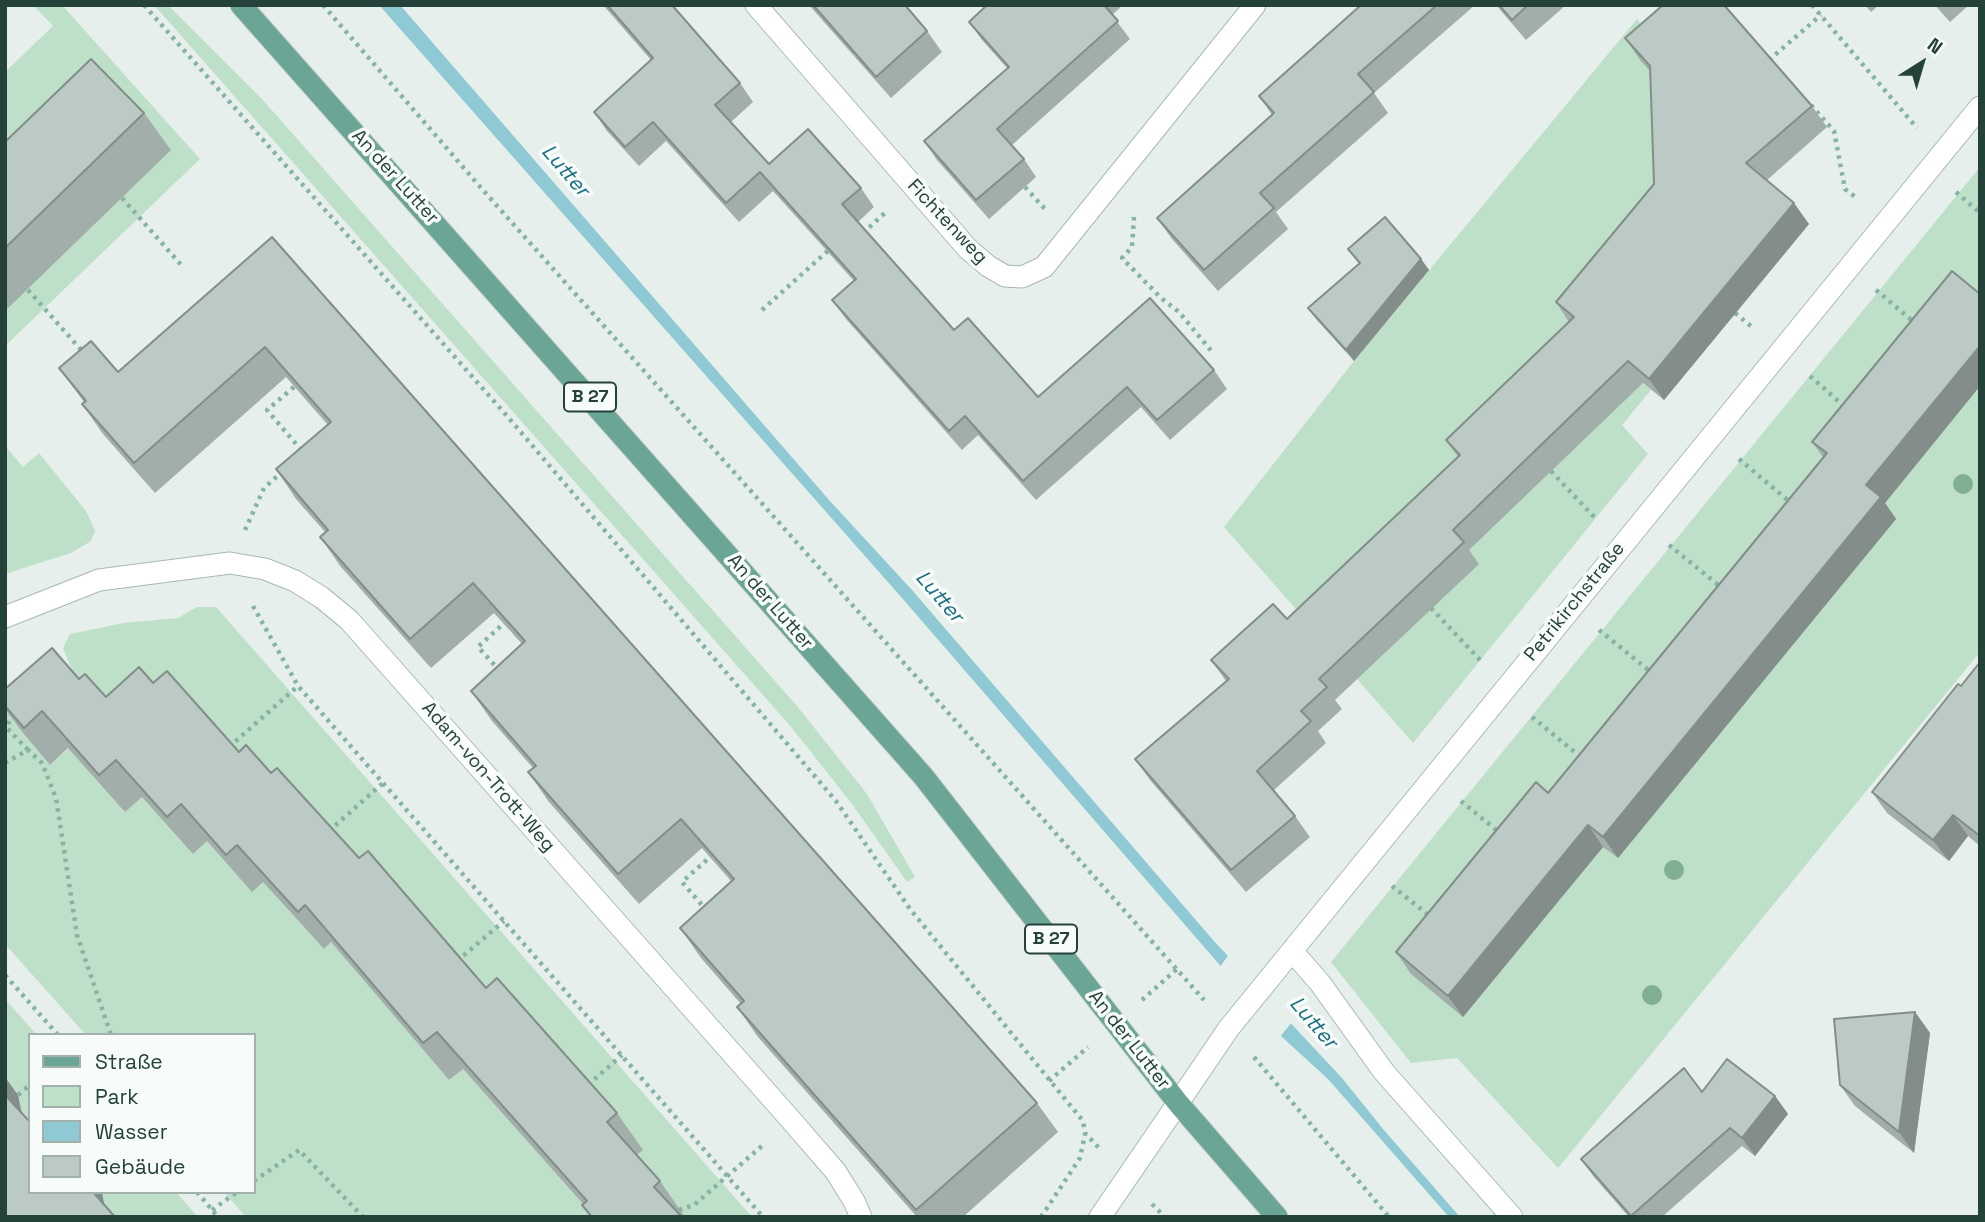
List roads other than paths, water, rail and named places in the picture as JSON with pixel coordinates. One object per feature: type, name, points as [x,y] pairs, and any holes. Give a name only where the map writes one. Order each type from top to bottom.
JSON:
[{"type":"main road","name":"An der Lutter","points":[[241,5],[923,776],[1178,1103],[1277,1217]]},
{"type":"street","name":"Fichtenweg","points":[[755,5],[968,249],[1005,276],[1022,276],[1044,267],[1255,5]]},
{"type":"street","name":"Petrikirchstraße","points":[[1100,1217],[1233,1023],[1980,107]]},
{"type":"street","name":"Adam-von-Trott-Weg","points":[[5,617],[99,580],[229,563],[265,569],[296,581],[321,597],[349,620],[791,1120],[836,1172],[861,1217]]},
{"type":"street","points":[[1286,958],[1320,983],[1384,1072],[1511,1217]]},
{"type":"water","points":[[379,5],[400,5],[829,500],[912,590],[1213,940],[1342,1078],[1460,1217],[1449,1217],[1328,1079],[1282,1037],[902,598]]},
{"type":"water label","name":"Lutter","points":[[565,171]]},
{"type":"water label","name":"Lutter","points":[[939,597]]},
{"type":"water label","name":"Lutter","points":[[1313,1023]]}]
